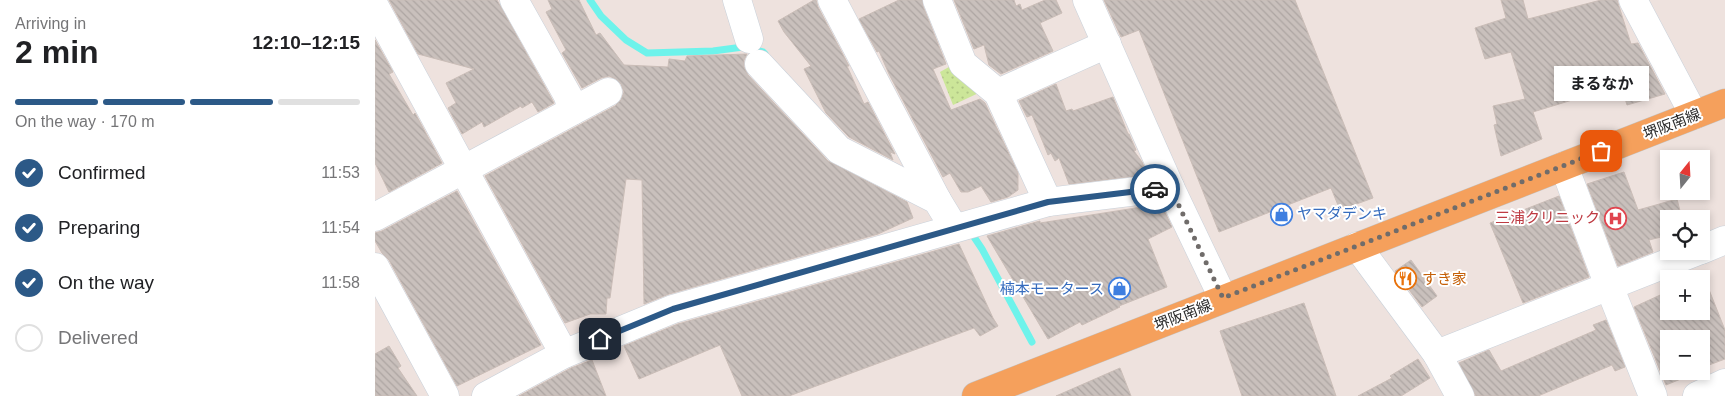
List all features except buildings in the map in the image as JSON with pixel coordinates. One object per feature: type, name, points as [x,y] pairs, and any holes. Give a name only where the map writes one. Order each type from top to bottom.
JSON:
[{"type":"main road","name":"堺阪南線","points":[[976,396],[1357,246],[1715,110]]},
{"type":"street","points":[[514,0],[567,96],[572,111]]},
{"type":"street","points":[[737,0],[749,39]]},
{"type":"street","points":[[832,0],[937,200],[954,228]]},
{"type":"street","points":[[937,0],[963,64],[998,94],[1048,202]]},
{"type":"street","points":[[1087,0],[1170,187],[1223,298]]},
{"type":"street","points":[[1633,0],[1715,110]]},
{"type":"street","points":[[375,7],[564,354]]},
{"type":"street","points":[[998,94],[1107,44]]},
{"type":"street","points":[[759,64],[839,150],[937,200]]},
{"type":"street","points":[[375,217],[463,168],[608,92]]},
{"type":"street","points":[[1564,166],[1653,396]]},
{"type":"street","points":[[486,396],[564,354],[673,309],[1048,202],[1170,187]]},
{"type":"street","points":[[1710,246],[1725,240]]},
{"type":"street","points":[[1357,246],[1437,354],[1452,393]]},
{"type":"street","points":[[1437,354],[1675,260]]},
{"type":"street","points":[[375,267],[445,396]]},
{"type":"street","points":[[1697,396],[1725,383]]},
{"type":"green space","points":[[956,63],[985,90],[953,105],[940,72]]},
{"type":"waterway","points":[[590,0],[601,16],[626,40],[647,53],[713,51],[743,47],[765,54]]},
{"type":"waterway","points":[[970,231],[982,249],[1032,342]]},
{"type":"way so far","points":[[1155,189],[1170,187],[1223,298],[1601,151]]},
{"type":"place","name":"まるなか","points":[[1601,151]]},
{"type":"place","name":"ヤマダデンキ","points":[[1281,214]]},
{"type":"place","name":"三浦クリニック","points":[[1616,218]]},
{"type":"place","name":"すき家","points":[[1406,279]]},
{"type":"place","name":"楠本モータース","points":[[1120,289]]},
{"type":"route","points":[[600,339],[673,309],[1048,202],[1155,189]]}]
